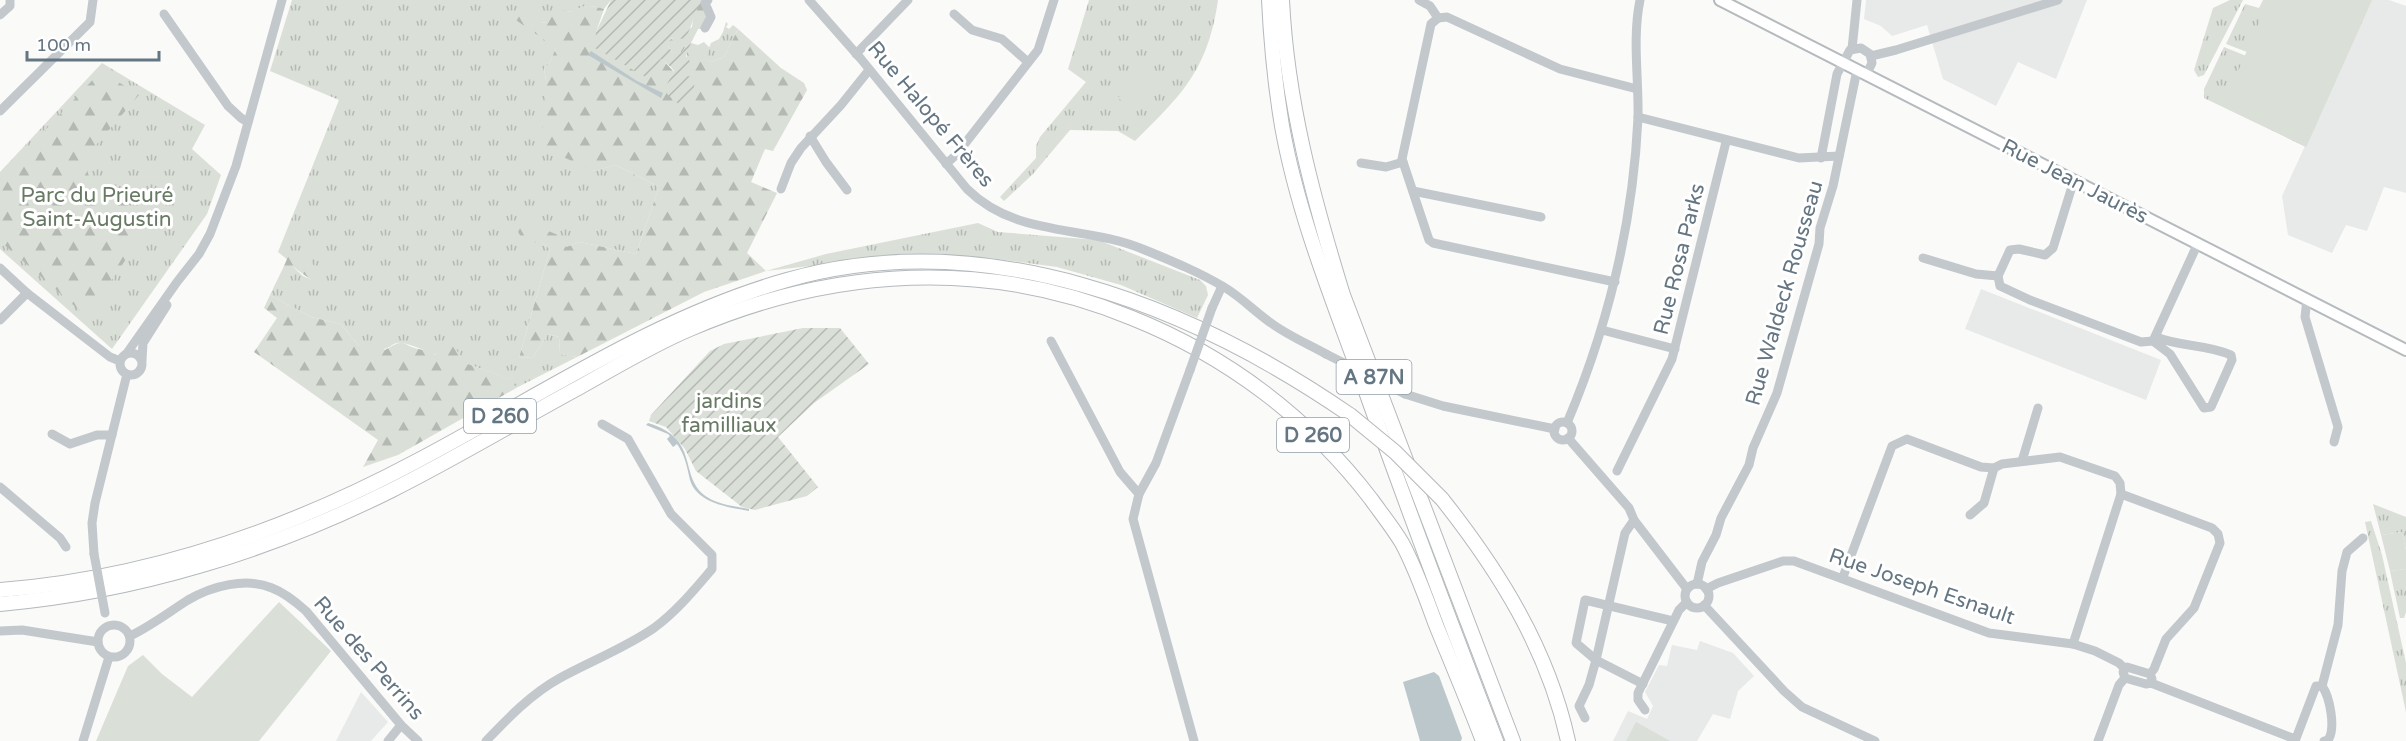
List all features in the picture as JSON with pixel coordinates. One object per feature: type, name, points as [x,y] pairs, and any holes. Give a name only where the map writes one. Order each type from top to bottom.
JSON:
[{"type":"highway","name":"A 87N","points":[[1269,0],[1271,43],[1282,127],[1306,223],[1416,532],[1496,741]]},
{"type":"highway","name":"A 87N","points":[[1282,0],[1284,42],[1293,102],[1319,219],[1355,327],[1513,741]]},
{"type":"highway","name":"D 260","points":[[0,590],[83,579],[162,563],[287,522],[376,483],[603,358],[685,317],[740,295],[789,279],[842,268],[910,263],[975,265],[1036,273],[1104,291],[1180,319],[1284,373],[1350,415],[1395,452],[1442,499],[1484,553],[1525,621],[1552,685],[1568,741]]},
{"type":"highway","name":"D 260","points":[[0,604],[62,597],[136,582],[241,553],[317,524],[426,472],[662,342],[747,306],[813,288],[881,279],[949,277],[1001,281],[1044,288],[1084,299],[1147,324],[1195,347],[1263,392],[1295,417],[1326,446],[1353,477],[1401,541],[1421,585],[1483,741]]},
{"type":"main road","name":"Rue Jean Jaurès","points":[[1720,0],[2406,350]]},
{"type":"street","points":[[0,15],[10,6],[10,0]]},
{"type":"street","points":[[2,105],[90,22],[93,0]]},
{"type":"street","points":[[185,274],[124,357],[121,368],[127,374],[132,375],[140,371],[143,343],[199,254],[214,225],[236,166],[282,0]]},
{"type":"street","points":[[705,28],[711,17],[705,3],[708,0]]},
{"type":"street","name":"Rue Halopé Frères","points":[[809,0],[967,189],[994,211],[1042,228],[1122,241],[1196,272],[1238,296],[1271,324],[1405,394],[1443,406],[1555,429]]},
{"type":"street","points":[[856,54],[908,0]]},
{"type":"street","points":[[946,164],[956,155],[1040,45],[1054,0]]},
{"type":"street","points":[[1419,0],[1430,6],[1438,18]]},
{"type":"street","points":[[1567,423],[1559,423],[1555,429],[1557,437],[1563,440],[1568,438],[1572,432],[1567,423],[1602,330],[1615,282],[1632,183],[1638,117],[1636,18],[1640,0]]},
{"type":"street","points":[[1821,159],[1837,74],[1842,62],[1852,49],[1857,0]]},
{"type":"street","points":[[1871,56],[2058,0]]},
{"type":"street","points":[[164,14],[228,106],[248,122]]},
{"type":"street","points":[[954,14],[972,30],[1002,39],[1028,62]]},
{"type":"street","points":[[1615,282],[1433,243],[1429,238],[1403,162],[1431,24],[1438,18],[1447,17],[1560,69],[1637,89]]},
{"type":"street","points":[[1852,49],[1863,48],[1871,56],[1871,66],[1861,73]]},
{"type":"street","points":[[781,189],[791,163],[810,136],[841,105],[869,70]]},
{"type":"street","name":"Rue Waldeck Rousseau","points":[[1702,586],[1702,562],[1716,535],[1721,518],[1746,471],[1753,448],[1777,393],[1807,292],[1819,244],[1822,218],[1861,73]]},
{"type":"street","points":[[1638,117],[1726,142],[1799,159],[1839,156]]},
{"type":"street","points":[[810,136],[847,190]]},
{"type":"street","name":"Rue Rosa Parks","points":[[1602,330],[1675,349],[1726,142]]},
{"type":"street","points":[[1361,163],[1386,167],[1403,162]]},
{"type":"street","points":[[2074,180],[2053,248],[2045,255],[2019,249],[2010,250],[1998,276],[2000,286],[2141,342],[2155,339],[2221,350],[2231,355],[2232,360],[2211,407],[2204,408],[2170,354],[2155,339]]},
{"type":"street","points":[[1413,191],[1541,217]]},
{"type":"street","points":[[2155,339],[2198,243]]},
{"type":"street","points":[[1923,258],[1976,274],[1998,276]]},
{"type":"street","points":[[0,268],[27,293],[110,357],[124,357],[135,353],[142,360]]},
{"type":"street","points":[[1194,741],[1133,519],[1139,494],[1156,463],[1222,286]]},
{"type":"street","points":[[0,320],[27,293]]},
{"type":"street","points":[[2307,299],[2305,317],[2338,427],[2334,442]]},
{"type":"street","points":[[1051,341],[1120,472],[1139,494]]},
{"type":"street","points":[[1617,471],[1675,349]]},
{"type":"street","points":[[111,626],[105,613],[94,554],[92,524],[127,374]]},
{"type":"street","points":[[2022,461],[2038,408]]},
{"type":"street","points":[[486,741],[511,714],[541,690],[558,679],[638,639],[656,626],[678,608],[712,569],[712,555],[671,514],[628,439],[602,424]]},
{"type":"street","points":[[52,434],[66,444],[78,443],[97,435],[111,435]]},
{"type":"street","points":[[1568,438],[1629,508],[1634,520],[1687,589]]},
{"type":"street","points":[[1843,578],[1892,446],[1899,441],[1907,439],[1981,467],[1994,468],[2002,464],[2060,457],[2115,476],[2120,483],[2121,494],[2073,644]]},
{"type":"street","points":[[1970,515],[1984,503],[1994,468]]},
{"type":"street","points":[[0,486],[60,538],[66,547]]},
{"type":"street","points":[[2121,494],[2212,528],[2218,534],[2220,543],[2194,608],[2166,639],[2150,678]]},
{"type":"street","points":[[1585,718],[1580,706],[1589,686],[1596,660],[1625,533],[1634,520]]},
{"type":"street","points":[[2324,741],[2332,735],[2329,696],[2322,686],[2338,625],[2342,571],[2347,552],[2363,538]]},
{"type":"street","name":"Rue Joseph Esnault","points":[[1702,586],[1783,561],[1794,561],[1989,633],[2073,644],[2095,651],[2119,663],[2125,674]]},
{"type":"street","name":"Rue des Perrins","points":[[130,636],[191,598],[212,589],[248,583],[271,587],[288,596],[306,611],[401,725],[418,741]]},
{"type":"street","points":[[1702,586],[1708,599],[1704,605],[1696,608],[1687,602],[1685,595],[1687,589],[1702,586]]},
{"type":"street","points":[[1643,684],[1596,660],[1576,643],[1586,600],[1673,621]]},
{"type":"street","points":[[1645,710],[1638,700],[1638,693],[1673,621],[1687,602]]},
{"type":"street","points":[[1704,605],[1784,691],[1802,707],[1856,730],[1873,741]]},
{"type":"street","points":[[111,626],[124,628],[130,636],[128,651],[119,657],[109,657],[101,651],[98,642],[100,633],[111,626]]},
{"type":"street","points":[[0,631],[22,630],[98,642]]},
{"type":"street","points":[[82,741],[109,657]]},
{"type":"street","points":[[2098,741],[2119,686],[2130,668],[2295,740],[2316,686],[2322,686]]},
{"type":"street","points":[[388,741],[401,725]]},
{"type":"shaded area","points":[[1866,0],[2087,0],[2056,79],[2018,62],[1996,106],[1943,79],[1927,25],[1892,36],[1881,26],[1864,19]]},
{"type":"shaded area","points":[[2372,0],[2389,0],[2406,6],[2406,193],[2384,187],[2367,231],[2346,225],[2332,253],[2288,235],[2282,196]]},
{"type":"shaded area","points":[[591,51],[637,81],[663,93],[661,98],[588,55]]},
{"type":"shaded area","points":[[1981,289],[2161,360],[2146,400],[1965,329]]},
{"type":"shaded area","points":[[648,423],[665,430],[676,438],[698,489],[707,497],[722,504],[749,509],[749,511],[714,503],[699,494],[690,480],[684,457],[677,444],[673,447],[667,439],[670,436],[668,434],[646,425]]},
{"type":"shaded area","points":[[1700,641],[1733,653],[1754,676],[1738,691],[1730,719],[1713,714],[1697,741],[1613,741],[1628,711],[1647,719],[1653,706],[1645,692],[1659,665],[1667,666],[1672,645],[1697,650]]},
{"type":"shaded area","points":[[1434,672],[1439,676],[1462,738],[1461,741],[1420,741],[1403,682]]},
{"type":"shaded area","points":[[361,692],[388,722],[371,741],[336,741]]},
{"type":"green space","points":[[292,0],[611,0],[604,9],[588,6],[573,12],[554,9],[548,22],[540,23],[556,48],[549,64],[544,68],[546,81],[593,171],[616,165],[659,187],[636,254],[580,242],[566,247],[541,242],[550,249],[519,358],[533,357],[548,334],[559,337],[560,354],[577,357],[518,387],[512,380],[441,352],[433,355],[400,343],[383,349],[359,346],[341,324],[311,317],[270,295],[284,266],[292,266],[303,276],[314,281],[278,252],[339,100],[270,71]]},
{"type":"green space","points":[[611,0],[703,0],[685,39],[672,38],[668,41],[672,52],[682,52],[691,43],[686,56],[691,63],[687,76],[694,77],[693,94],[682,107],[667,94],[667,84],[674,71],[661,59],[649,79],[595,48],[596,32]]},
{"type":"green space","points":[[1089,0],[1218,0],[1208,45],[1191,79],[1167,109],[1135,141],[1118,131],[1070,130],[1033,174],[1004,201],[1000,197],[1036,158],[1036,146],[1040,137],[1086,82],[1068,69]]},
{"type":"green space","points":[[2230,0],[2243,0],[2204,75],[2198,77],[2194,70],[2213,8]]},
{"type":"green space","points":[[2263,0],[2310,0],[2268,60],[2226,44],[2245,4],[2259,8]]},
{"type":"green space","points":[[2269,0],[2372,0],[2306,147],[2223,106]]},
{"type":"green space","points":[[2372,0],[2306,147],[2204,98],[2204,89],[2224,47],[2266,64]]},
{"type":"green space","points":[[699,3],[702,3],[707,18],[691,43],[698,45],[704,42],[710,48],[706,58],[711,62],[724,57],[738,29],[781,68],[804,83],[807,90],[773,151],[765,149],[751,182],[777,193],[747,253],[766,271],[704,292],[577,357],[560,354],[559,337],[548,334],[533,357],[519,358],[550,249],[541,242],[525,243],[518,232],[524,221],[558,235],[566,247],[580,242],[636,254],[659,187],[616,165],[594,171],[541,147],[546,81],[544,67],[549,64],[556,48],[513,18],[516,14],[527,18],[531,15],[540,23],[548,22],[553,8],[572,12],[588,6],[604,9],[596,32],[596,48],[624,63],[662,59],[674,72],[667,84],[687,76],[687,45],[682,52],[672,52],[668,41],[692,27],[694,13]]},
{"type":"green space","points":[[726,22],[728,24],[726,27],[729,29],[733,25],[738,29],[724,57],[711,62],[705,58],[711,43],[719,39]]},
{"type":"green space","name":"Parc du Prieuré Saint-Augustin","points":[[102,63],[205,125],[192,149],[221,175],[207,214],[112,349],[0,249],[0,172]]},
{"type":"green space","points":[[1143,66],[1160,79],[1136,112],[1118,98]]},
{"type":"green space","points":[[101,71],[139,95],[84,159],[92,187],[153,219],[87,317],[0,241],[0,178]]},
{"type":"green space","points":[[978,223],[998,232],[1098,240],[1200,280],[1206,286],[1208,295],[1197,318],[1121,285],[1057,267],[991,258],[908,255],[766,271],[826,254]]},
{"type":"green space","points":[[290,252],[307,254],[314,266],[314,282],[292,266],[284,266]]},
{"type":"green space","points":[[270,295],[311,317],[341,324],[359,346],[377,342],[385,350],[403,343],[434,355],[452,345],[468,364],[513,380],[518,387],[398,455],[363,467],[378,440],[254,352],[277,318],[264,308]]},
{"type":"green space","name":"jardins familliaux","points":[[803,328],[840,328],[869,364],[814,403],[778,437],[818,487],[807,496],[755,510],[742,507],[696,471],[685,449],[666,427],[649,421],[651,415],[710,351],[724,344]]},
{"type":"green space","points":[[2373,504],[2406,517],[2406,550],[2402,532],[2381,535]]},
{"type":"green space","points":[[2371,521],[2382,555],[2406,663],[2406,712],[2365,522]]},
{"type":"green space","points":[[2402,532],[2406,550],[2406,569],[2390,571],[2381,535]]},
{"type":"green space","points":[[2406,569],[2406,612],[2404,618],[2400,618],[2390,571]]},
{"type":"green space","points":[[279,602],[331,651],[259,741],[96,741],[128,666],[143,655],[162,674],[192,697]]},
{"type":"green space","points":[[1636,722],[1670,741],[1626,741]]}]
